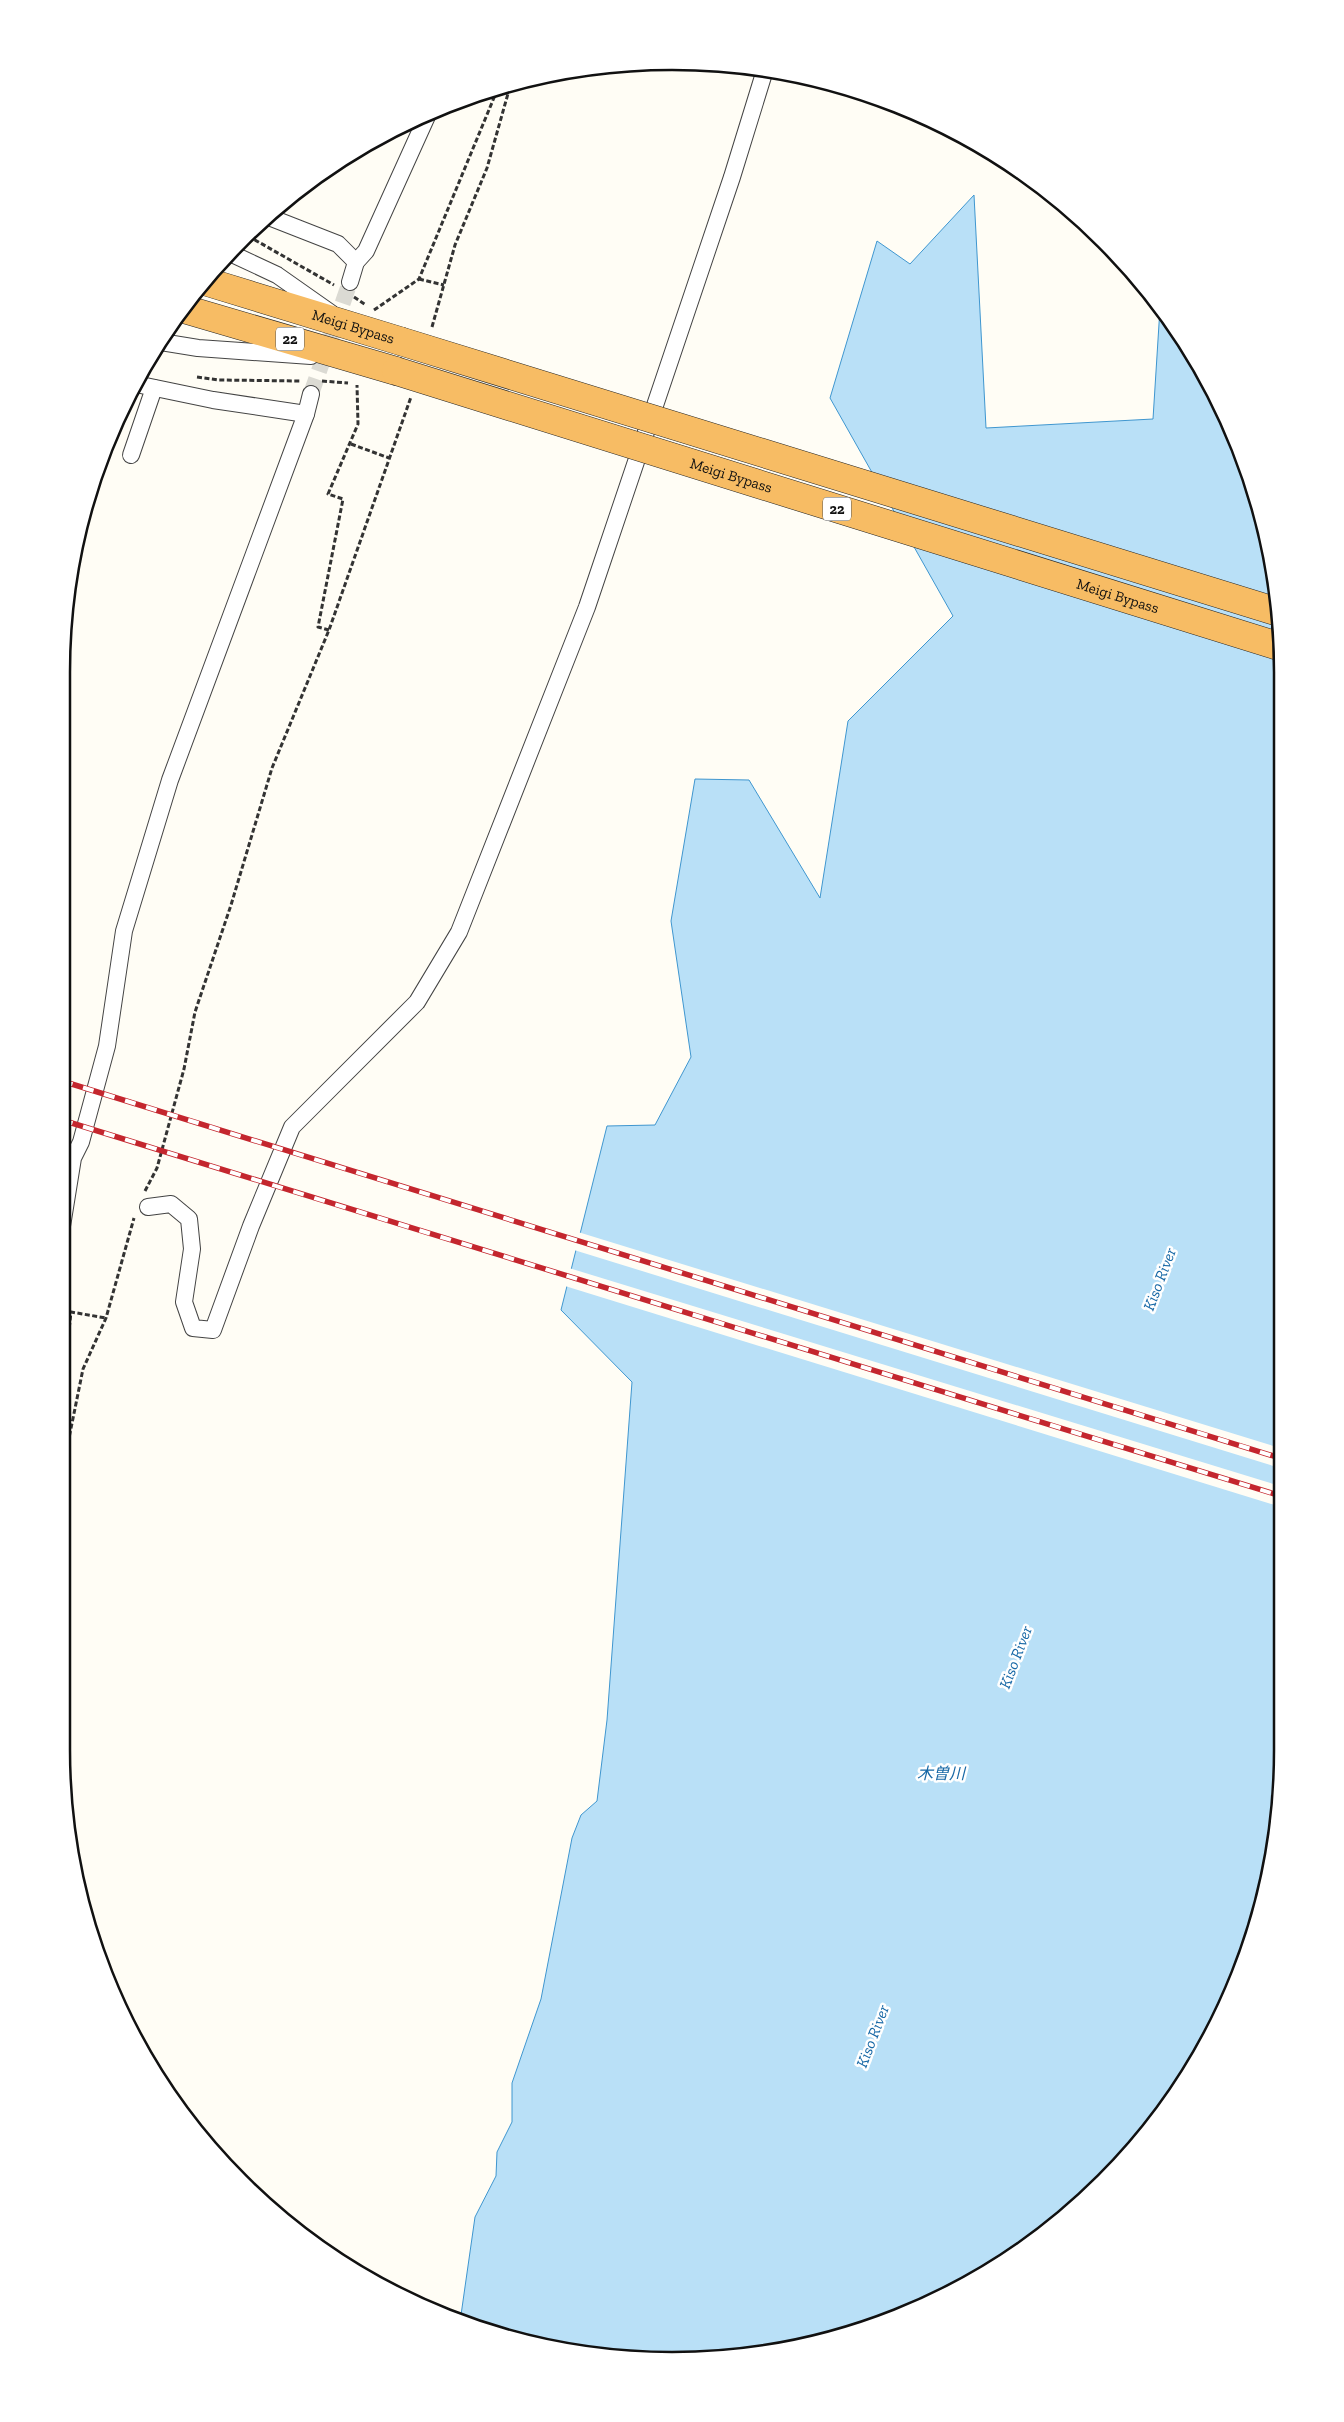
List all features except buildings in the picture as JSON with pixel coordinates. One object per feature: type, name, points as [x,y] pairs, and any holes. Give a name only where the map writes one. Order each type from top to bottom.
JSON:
[{"type":"highway","name":"Meigi Bypass","points":[[211,284],[1271,610]]},
{"type":"highway","name":"Meigi Bypass","points":[[190,311],[363,378],[405,380],[1273,645]]},
{"type":"street","points":[[142,1206],[171,1204],[189,1219],[192,1249],[184,1302],[193,1328],[213,1330],[251,1226],[292,1127],[417,1002],[459,932],[587,607],[628,493],[763,77]]},
{"type":"street","points":[[347,288],[356,262],[366,251],[423,124]]},
{"type":"street","points":[[275,219],[338,244],[356,262]]},
{"type":"street","points":[[237,256],[277,275],[353,328]]},
{"type":"street","points":[[168,343],[363,378]]},
{"type":"street","points":[[70,1155],[81,1142],[108,1046],[124,930],[164,799],[306,414],[310,385]]},
{"type":"street","points":[[143,386],[306,414]]},
{"type":"street","points":[[131,455],[154,388]]},
{"type":"path","points":[[430,332],[455,245],[488,168],[509,93]]},
{"type":"path","points":[[374,310],[419,279],[494,97]]},
{"type":"path","points":[[254,239],[347,288],[374,310],[383,313]]},
{"type":"path","points":[[419,279],[444,286]]},
{"type":"path","points":[[192,376],[219,380],[310,385],[363,378],[358,424],[328,494],[343,499],[318,627],[329,630]]},
{"type":"path","points":[[70,1433],[83,1370],[106,1318],[142,1206],[157,1168],[184,1069],[195,1012],[231,905],[257,812],[272,768],[329,630],[390,458],[405,380]]},
{"type":"path","points":[[351,444],[390,458]]},
{"type":"path","points":[[70,1321],[71,1312],[106,1318]]},
{"type":"water","name":"木曽川","points":[[974,195],[986,428],[1153,419],[1159,319],[1193,371],[1212,406],[1228,442],[1242,478],[1262,555],[1269,593],[1274,672],[1274,1750],[1269,1829],[1253,1906],[1242,1944],[1212,2016],[1193,2051],[1173,2084],[1125,2147],[1069,2203],[1038,2228],[1006,2251],[938,2290],[866,2320],[828,2331],[751,2347],[711,2351],[633,2351],[593,2347],[516,2331],[461,2313],[475,2217],[496,2176],[497,2152],[512,2122],[512,2083],[541,1999],[572,1838],[581,1815],[597,1801],[607,1720],[632,1382],[561,1310],[607,1126],[655,1125],[691,1057],[671,921],[695,779],[749,780],[820,898],[848,721],[953,616],[830,398],[877,241],[910,264]]},
{"type":"pier","points":[[578,1232],[1274,1446],[1274,1466],[574,1250]]},
{"type":"pier","points":[[569,1268],[1274,1484],[1274,1505],[565,1286]]},
{"type":"tunnel","points":[[311,394],[350,282]]},
{"type":"railway","points":[[70,1083],[1274,1456]]},
{"type":"railway","points":[[70,1122],[1274,1494]]},
{"type":"water label","name":"Kiso River","points":[[1159,1279]]},
{"type":"water label","name":"Kiso River","points":[[1015,1657]]},
{"type":"water label","name":"Kiso River","points":[[872,2036]]}]
